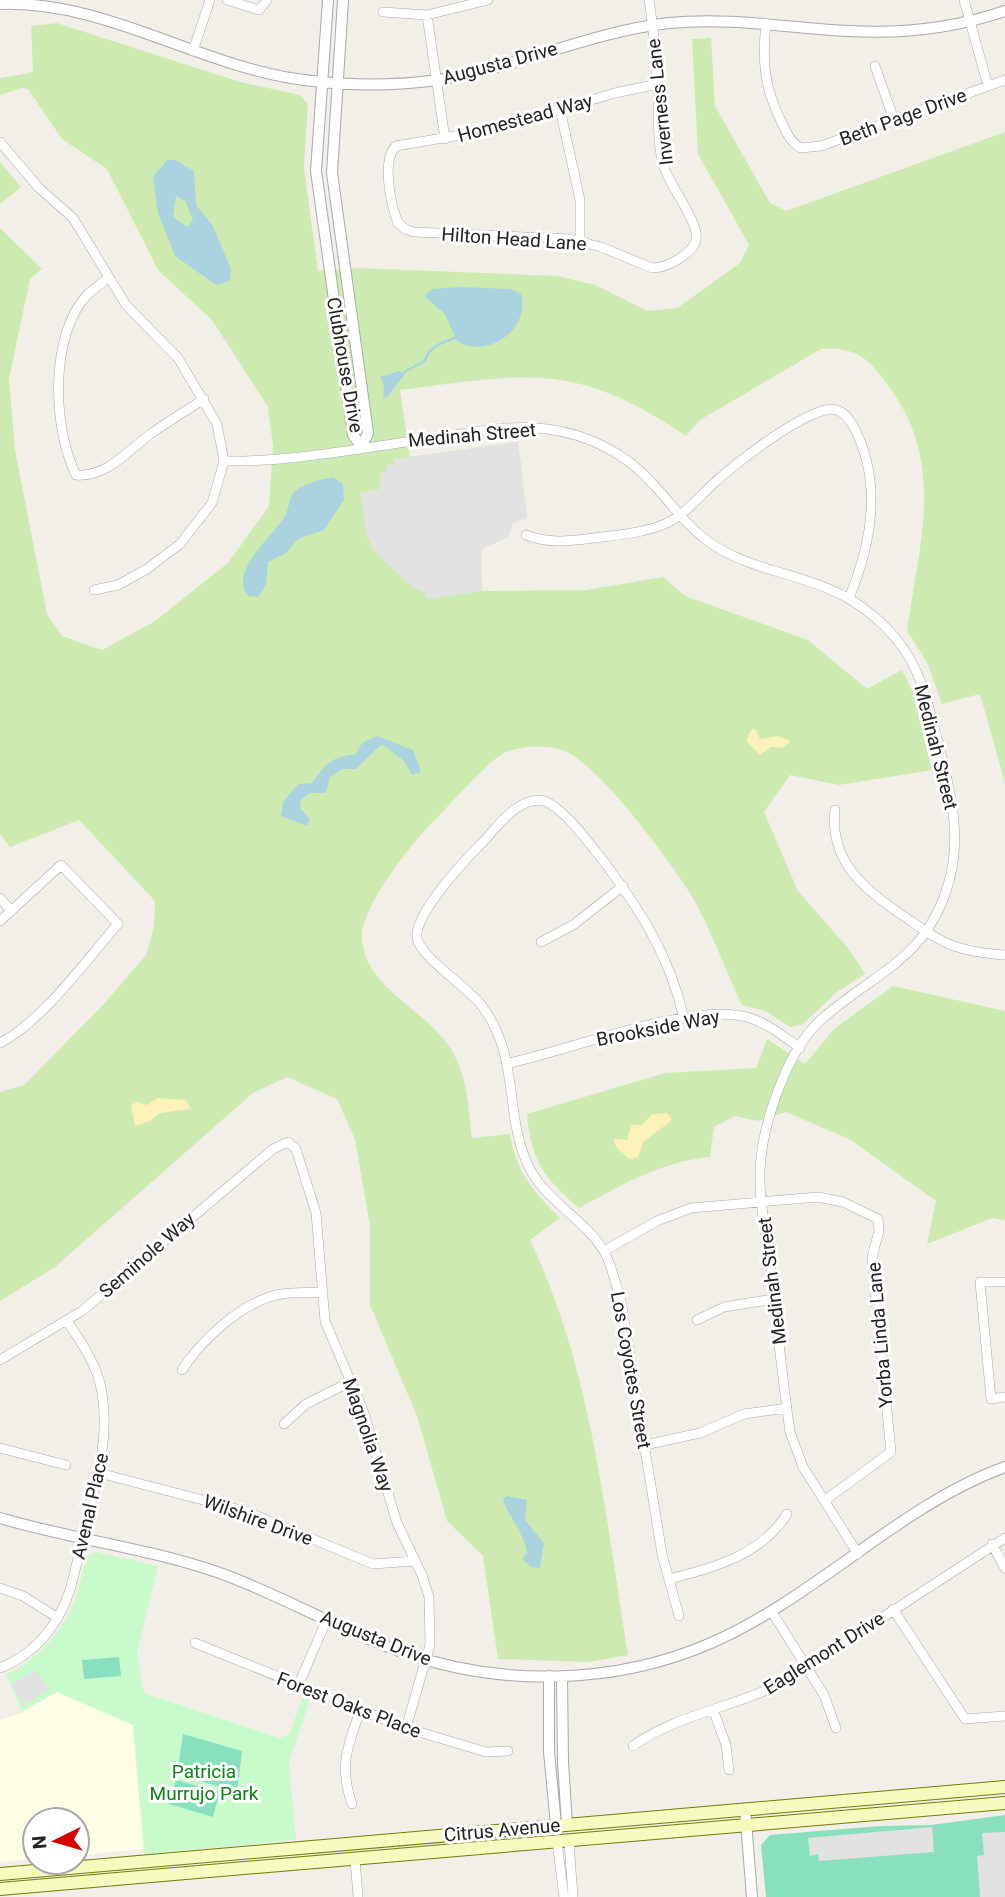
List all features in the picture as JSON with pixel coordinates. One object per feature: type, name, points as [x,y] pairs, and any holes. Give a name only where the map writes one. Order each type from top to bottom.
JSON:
[{"type":"main road","name":"Citrus Avenue","points":[[0,1874],[1005,1787]]},
{"type":"main road","name":"Citrus Avenue","points":[[0,1889],[1005,1803]]},
{"type":"main road","points":[[561,1825],[563,1841]]},
{"type":"street","points":[[192,51],[210,0]]},
{"type":"street","points":[[227,0],[259,10],[267,0]]},
{"type":"street","name":"Clubhouse Drive","points":[[328,0],[316,142],[318,188],[353,435],[362,447],[368,433],[332,181],[343,0]]},
{"type":"street","points":[[383,12],[427,15],[488,0]]},
{"type":"street","name":"Inverness Lane","points":[[649,0],[663,164],[694,226],[696,239]]},
{"type":"street","points":[[964,0],[988,86]]},
{"type":"street","name":"Augusta Drive","points":[[0,4],[68,10],[245,68],[336,84],[379,85],[437,80],[491,69],[603,36],[652,25],[724,20],[873,32],[970,22],[1005,11]]},
{"type":"street","points":[[427,15],[445,139]]},
{"type":"street","name":"Beth Page Drive","points":[[766,23],[763,61],[766,83],[788,134],[801,148],[821,146],[1005,80]]},
{"type":"street","points":[[875,66],[894,120]]},
{"type":"street","name":"Homestead Way","points":[[401,227],[395,213],[388,164],[392,149],[401,144],[490,130],[658,84]]},
{"type":"street","points":[[560,109],[581,209],[580,241]]},
{"type":"street","points":[[0,142],[39,188],[73,218],[126,305],[172,350],[217,424],[224,461],[212,503],[180,544],[118,585],[94,590]]},
{"type":"street","name":"Hilton Head Lane","points":[[401,227],[414,232],[580,241],[659,268],[690,250],[696,239]]},
{"type":"street","points":[[108,278],[86,296],[73,318],[62,351],[58,382],[68,458],[76,475],[89,476],[111,465],[152,433],[204,399]]},
{"type":"street","points":[[526,535],[552,542],[651,528],[678,515],[750,453],[819,412],[834,409],[848,416],[860,438],[870,466],[872,484],[864,555],[849,598]]},
{"type":"street","name":"Medinah Street","points":[[224,461],[269,461],[515,427],[561,431],[602,446],[633,465],[699,536],[728,554],[811,581],[849,598],[887,629],[914,667],[925,692],[949,786],[955,823],[954,863],[943,902],[928,933],[895,967],[819,1021],[800,1048],[777,1094],[765,1139],[760,1173],[787,1408],[796,1450],[858,1554]]},
{"type":"street","name":"Los Coyotes Street","points":[[623,886],[567,818],[550,803],[534,800],[519,806],[458,868],[421,921],[417,937],[424,952],[466,988],[488,1014],[509,1063],[518,1133],[528,1166],[537,1183],[604,1251],[621,1301],[662,1554],[679,1616]]},
{"type":"street","points":[[835,810],[837,846],[850,872],[872,895],[928,933],[961,948],[1005,955]]},
{"type":"street","points":[[0,921],[61,865],[118,924],[48,1002],[25,1025],[0,1043]]},
{"type":"street","points":[[541,943],[563,932],[623,886],[645,918],[665,957],[684,1019]]},
{"type":"street","points":[[0,898],[11,911]]},
{"type":"street","name":"Brookside Way","points":[[509,1063],[603,1037],[684,1019],[724,1014],[748,1017],[768,1026],[800,1048]]},
{"type":"street","name":"Magnolia Way","points":[[288,1142],[296,1149],[312,1197],[320,1243],[321,1292],[325,1321],[370,1430],[397,1523],[422,1575],[430,1607],[427,1660],[406,1728]]},
{"type":"street","name":"Seminole Way","points":[[0,1360],[67,1321],[273,1149],[288,1142]]},
{"type":"street","name":"Yorba Linda Lane","points":[[762,1202],[818,1197],[843,1202],[878,1219],[879,1231],[872,1257],[891,1452],[824,1501]]},
{"type":"street","points":[[604,1251],[673,1214],[691,1208],[762,1202]]},
{"type":"street","points":[[1005,1282],[980,1282],[991,1399],[1005,1397]]},
{"type":"street","points":[[182,1370],[211,1338],[253,1305],[282,1294],[321,1292]]},
{"type":"street","points":[[697,1320],[724,1307],[774,1300]]},
{"type":"street","name":"Avenal Place","points":[[0,1668],[36,1645],[58,1618],[69,1596],[99,1473],[105,1431],[101,1384],[88,1353],[67,1321]]},
{"type":"street","points":[[284,1424],[306,1404],[350,1382]]},
{"type":"street","points":[[645,1446],[693,1435],[744,1414],[787,1408]]},
{"type":"street","points":[[0,1448],[66,1465]]},
{"type":"street","name":"Augusta Drive","points":[[0,1518],[213,1571],[380,1644],[427,1660],[502,1675],[562,1676],[638,1667],[728,1636],[772,1612],[950,1493],[1005,1467]]},
{"type":"street","name":"Wilshire Drive","points":[[99,1473],[245,1511],[373,1564],[415,1561]]},
{"type":"street","points":[[669,1579],[719,1567],[738,1557],[777,1530],[787,1514]]},
{"type":"street","name":"Eaglemont Drive","points":[[633,1746],[655,1733],[759,1694],[807,1667],[1005,1538]]},
{"type":"street","points":[[992,1544],[1005,1568]]},
{"type":"street","points":[[0,1588],[23,1596],[58,1618]]},
{"type":"street","points":[[893,1609],[965,1719],[1005,1716]]},
{"type":"street","points":[[772,1612],[824,1695],[836,1728]]},
{"type":"street","points":[[298,1686],[327,1619]]},
{"type":"street","name":"Forest Oaks Place","points":[[195,1643],[406,1728],[486,1752],[508,1751]]},
{"type":"street","points":[[549,1676],[549,1752],[561,1825]]},
{"type":"street","points":[[561,1825],[562,1676]]},
{"type":"street","points":[[352,1804],[344,1782],[344,1766],[360,1711]]},
{"type":"street","points":[[714,1712],[726,1745],[729,1770]]},
{"type":"street","points":[[745,1809],[752,1897]]},
{"type":"street","points":[[563,1841],[564,1897]]},
{"type":"street","points":[[563,1841],[573,1897]]},
{"type":"street","points":[[355,1859],[358,1897]]},
{"type":"shaded area","points":[[518,442],[527,518],[513,523],[508,537],[481,549],[481,591],[426,599],[424,592],[412,587],[374,551],[367,536],[360,492],[381,489],[380,473],[387,472],[386,465],[394,465],[394,459]]},
{"type":"shaded area","points":[[36,1670],[50,1689],[23,1706],[12,1684]]},
{"type":"shaded area","points":[[57,1692],[133,1725],[144,1849],[91,1854],[91,1806],[21,1806],[21,1860],[0,1862],[0,1720],[22,1713]]},
{"type":"shaded area","points":[[932,1827],[934,1852],[819,1861],[818,1854],[810,1856],[808,1838]]},
{"type":"shaded area","points":[[1005,1832],[1005,1897],[980,1897],[977,1856],[984,1855],[982,1833]]},
{"type":"green space","points":[[57,23],[240,82],[300,95],[308,104],[304,168],[318,271],[357,268],[557,276],[595,285],[647,311],[677,308],[740,263],[749,245],[698,154],[692,39],[711,38],[715,106],[770,203],[786,211],[1005,132],[1005,783],[980,694],[942,704],[927,662],[907,631],[922,535],[923,473],[917,443],[906,414],[880,375],[860,356],[843,350],[821,349],[700,420],[686,436],[612,395],[580,384],[548,378],[516,377],[400,390],[410,457],[518,442],[527,518],[513,523],[508,537],[481,549],[482,591],[586,590],[663,577],[685,596],[808,640],[867,689],[902,670],[913,692],[932,770],[839,785],[790,775],[764,812],[798,891],[848,948],[865,974],[837,992],[802,1025],[790,1027],[765,1011],[742,1005],[696,903],[664,856],[594,772],[577,758],[556,748],[541,746],[517,749],[497,757],[423,833],[388,877],[369,911],[362,939],[366,956],[373,971],[384,984],[425,1020],[449,1046],[460,1068],[466,1091],[472,1138],[510,1134],[522,1170],[542,1200],[560,1218],[530,1240],[551,1289],[582,1391],[594,1443],[628,1655],[588,1662],[498,1659],[483,1556],[447,1521],[417,1416],[370,1305],[370,1226],[355,1139],[337,1099],[287,1077],[253,1093],[55,1267],[0,1301],[0,1092],[24,1085],[103,1005],[146,955],[154,927],[155,901],[79,820],[10,847],[0,834],[0,228],[42,269],[30,279],[9,379],[15,450],[47,614],[62,636],[102,650],[155,621],[228,563],[269,506],[273,446],[268,407],[212,320],[158,270],[107,169],[62,139],[28,89],[22,88],[0,95],[0,78],[33,70],[31,26]]},
{"type":"green space","points":[[0,162],[21,187],[0,204]]},
{"type":"green space","points":[[893,986],[1005,1011],[1005,1220],[992,1218],[927,1244],[936,1201],[851,1140],[786,1112],[758,1121],[735,1116],[714,1127],[710,1157],[658,1169],[579,1208],[541,1167],[532,1144],[527,1114],[665,1073],[756,1068],[767,1039],[805,1064],[834,1029]]},
{"type":"green space","name":"Patricia Murrujo Park","points":[[96,1552],[158,1566],[137,1653],[144,1693],[280,1738],[289,1735],[303,1696],[310,1699],[289,1763],[296,1840],[144,1854],[133,1725],[57,1692],[22,1711],[6,1675],[31,1659],[52,1639],[68,1616],[88,1556]]},
{"type":"green space","points":[[119,1657],[121,1676],[84,1679],[82,1660]]},
{"type":"green space","points":[[183,1734],[242,1751],[237,1792],[177,1774]]},
{"type":"green space","points":[[176,1780],[220,1792],[213,1817],[169,1804]]},
{"type":"green space","points":[[1005,1815],[1005,1897],[766,1897],[761,1845],[770,1835],[880,1826],[931,1825]]},
{"type":"sand","points":[[755,729],[760,739],[778,736],[789,740],[789,743],[782,748],[771,747],[760,755],[746,741],[751,730]]},
{"type":"sand","points":[[158,1098],[186,1100],[191,1109],[160,1113],[150,1121],[135,1126],[131,1105],[137,1102],[147,1105]]},
{"type":"sand","points":[[667,1113],[672,1120],[643,1142],[638,1157],[630,1159],[616,1147],[614,1139],[627,1140],[631,1125],[641,1125],[653,1114]]},
{"type":"water","points":[[167,160],[175,160],[194,171],[196,205],[213,226],[231,269],[230,281],[216,285],[175,256],[158,213],[153,177]],"holes":[[[176,196],[185,201],[193,219],[188,227],[173,217]]]},
{"type":"water","points":[[432,289],[511,289],[521,294],[522,307],[513,329],[504,338],[481,347],[457,341],[445,314],[424,296]]},
{"type":"water","points":[[399,371],[405,374],[387,397],[383,398],[384,385],[380,377]]},
{"type":"water","points":[[333,477],[343,484],[344,500],[324,530],[298,539],[286,553],[268,562],[266,585],[258,597],[248,596],[243,586],[248,564],[286,514],[293,493],[306,485]]},
{"type":"water","points":[[377,736],[413,750],[421,772],[412,775],[404,761],[382,744],[356,769],[342,769],[330,777],[326,793],[310,793],[301,800],[300,808],[310,819],[307,826],[281,816],[283,802],[298,784],[312,783],[330,762],[356,754],[362,743]]},
{"type":"water","points":[[507,1496],[527,1500],[525,1520],[544,1543],[540,1568],[531,1567],[522,1559],[527,1553],[504,1503],[503,1498]]},
{"type":"waterway","points":[[404,372],[425,361],[429,352],[437,346],[455,338]]}]
